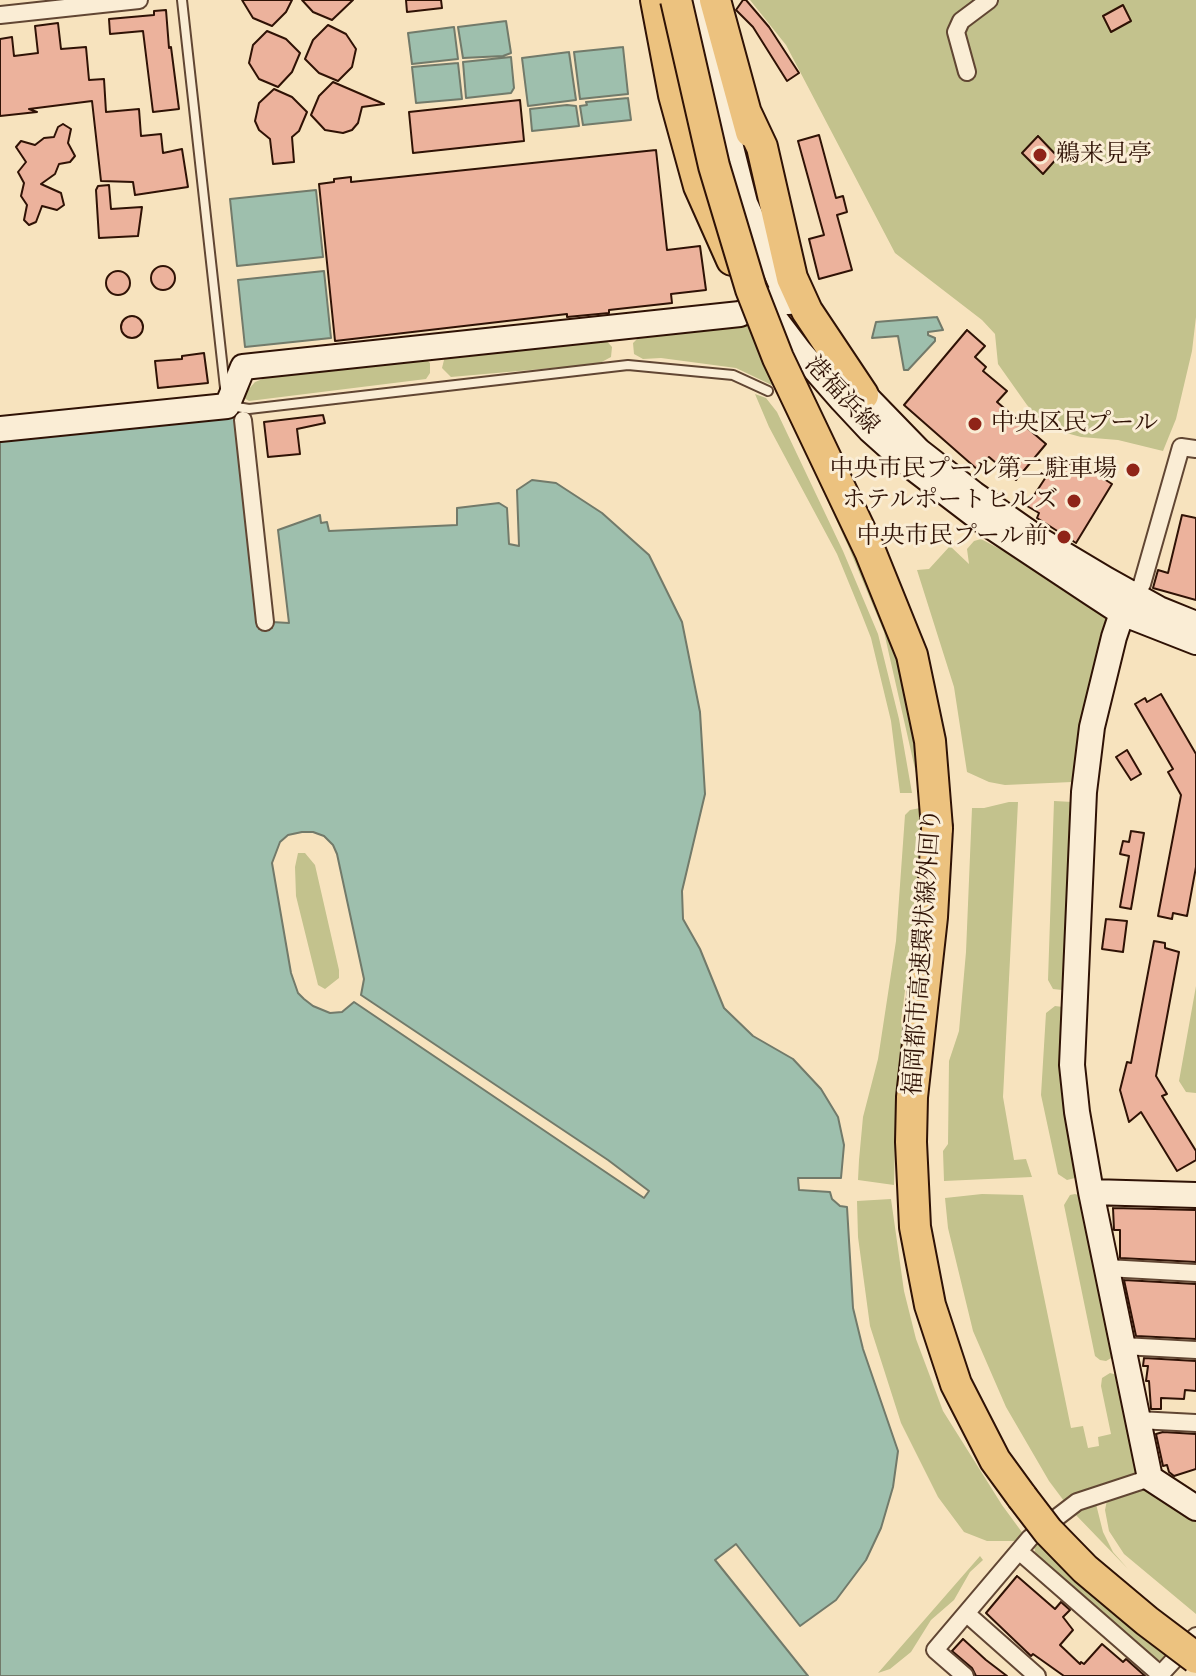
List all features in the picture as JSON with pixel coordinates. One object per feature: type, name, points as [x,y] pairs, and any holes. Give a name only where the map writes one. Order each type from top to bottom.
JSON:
[{"type":"highway","points":[[656,0],[674,95],[699,186],[741,280],[774,299]]},
{"type":"highway","name":"福岡都市高速環状線外回り","points":[[676,0],[714,166],[751,289],[778,358],[870,551],[912,655],[946,828],[932,917],[922,1098],[912,1182],[930,1263],[974,1376],[1029,1491]]},
{"type":"highway","points":[[694,0],[732,160],[768,282],[795,350],[915,605],[931,650],[949,738],[946,828]]},
{"type":"highway","points":[[715,0],[770,211],[774,299]]},
{"type":"highway","points":[[746,113],[762,147],[792,278],[807,311],[863,395]]},
{"type":"highway","points":[[1029,1491],[1063,1519],[1098,1555],[1196,1636]]},
{"type":"highway","points":[[1029,1491],[1048,1531],[1085,1569],[1196,1658]]},
{"type":"street","points":[[0,15],[139,0]]},
{"type":"street","name":"港福浜線","points":[[676,0],[721,184],[800,352],[870,430],[908,464],[1003,535],[1196,642]]},
{"type":"street","name":"港福浜線","points":[[694,0],[745,203],[774,299],[919,451],[974,494],[1129,604],[1159,609],[1196,624]]},
{"type":"street","points":[[967,72],[956,32],[961,21],[989,0]]},
{"type":"street","points":[[265,622],[235,413],[243,367],[740,314],[774,299]]},
{"type":"street","points":[[0,429],[235,413]]},
{"type":"street","points":[[1196,449],[1181,447],[1142,584],[1129,604],[1092,727],[1084,792],[1072,1065],[1091,1192],[1150,1478],[1196,1508]]},
{"type":"street","points":[[1091,1192],[1196,1195]]},
{"type":"street","points":[[1107,1268],[1196,1273]]},
{"type":"street","points":[[1123,1346],[1196,1350]]},
{"type":"street","points":[[1138,1420],[1196,1423]]},
{"type":"street","points":[[965,1676],[935,1650],[1030,1538],[1077,1502],[1150,1478]]},
{"type":"street","points":[[1020,1552],[1160,1676],[1196,1636]]},
{"type":"street","points":[[967,1614],[1037,1676]]},
{"type":"lane","points":[[182,0],[235,413],[628,365],[733,375],[768,391]]},
{"type":"shaded area","points":[[750,0],[1196,0],[1196,317],[1192,351],[1176,419],[1163,451],[1048,428],[998,364],[995,334],[982,320],[895,253],[786,45]]},
{"type":"shaded area","points":[[506,21],[511,53],[463,58],[458,27]]},
{"type":"shaded area","points":[[454,27],[458,59],[412,64],[408,33]]},
{"type":"shaded area","points":[[623,47],[628,94],[580,99],[574,52]]},
{"type":"shaded area","points":[[569,52],[576,100],[528,106],[522,58]]},
{"type":"shaded area","points":[[511,57],[514,88],[511,93],[466,98],[463,62]]},
{"type":"shaded area","points":[[458,63],[462,99],[416,103],[412,67]]},
{"type":"shaded area","points":[[628,98],[631,120],[583,125],[580,106],[587,105],[586,102]]},
{"type":"shaded area","points":[[576,106],[579,126],[532,131],[530,109]]},
{"type":"shaded area","points":[[316,190],[323,257],[237,266],[230,199]]},
{"type":"shaded area","points":[[324,271],[331,338],[245,347],[238,280]]},
{"type":"shaded area","points":[[937,317],[943,330],[928,332],[935,341],[908,370],[904,370],[898,336],[872,338],[876,322]]},
{"type":"shaded area","points":[[750,322],[780,389],[736,368],[661,358],[643,359],[634,354],[633,343],[639,337]]},
{"type":"shaded area","points":[[604,338],[612,347],[611,357],[598,364],[451,377],[442,368],[445,356]]},
{"type":"shaded area","points":[[425,358],[430,363],[430,373],[426,379],[249,401],[242,397],[255,382],[273,375]]},
{"type":"shaded area","points":[[755,394],[766,398],[777,412],[843,551],[878,634],[899,719],[912,793],[900,793],[891,721],[871,638],[860,610],[837,554],[769,427]]},
{"type":"shaded area","points":[[783,398],[875,582],[914,714],[920,791],[884,632]]},
{"type":"shaded area","points":[[237,415],[259,629],[272,628],[272,622],[289,623],[278,530],[320,515],[321,523],[327,522],[329,531],[457,525],[457,508],[499,503],[507,508],[509,544],[519,546],[517,490],[532,480],[556,483],[602,513],[649,555],[682,622],[700,712],[705,794],[682,891],[683,919],[700,949],[724,1008],[753,1036],[793,1059],[821,1089],[838,1117],[844,1145],[841,1178],[798,1178],[799,1190],[830,1192],[832,1199],[840,1206],[847,1207],[853,1308],[863,1349],[898,1451],[893,1487],[881,1528],[866,1560],[836,1600],[800,1626],[736,1544],[715,1560],[808,1676],[0,1676],[0,440]],"holes":[[[313,832],[324,836],[337,854],[364,979],[361,995],[608,1160],[649,1191],[644,1198],[354,1002],[342,1012],[330,1013],[313,1006],[298,993],[291,973],[272,863],[280,842],[288,835]]]},
{"type":"shaded area","points":[[981,539],[1034,567],[1105,612],[1111,622],[1080,776],[1072,782],[1005,785],[967,772],[954,687],[917,570],[929,569],[950,546],[969,564],[967,549],[974,541]]},
{"type":"shaded area","points":[[1054,801],[1073,802],[1068,985],[1062,990],[1053,989],[1048,980]]},
{"type":"shaded area","points":[[1018,802],[1003,1097],[1014,1160],[1026,1159],[1032,1177],[944,1181],[943,1151],[948,1144],[949,1061],[959,1031],[966,952],[972,808]]},
{"type":"shaded area","points":[[925,807],[919,922],[910,953],[901,1021],[904,1043],[896,1099],[894,1185],[858,1180],[859,1160],[863,1117],[878,1059],[896,941],[905,815],[910,810]]},
{"type":"shaded area","points":[[298,853],[305,853],[315,865],[339,970],[339,978],[325,989],[318,985],[296,896]]},
{"type":"shaded area","points":[[1196,986],[1196,1093],[1186,1092],[1179,1081]]},
{"type":"shaded area","points":[[1055,1006],[1063,1007],[1079,1172],[1075,1178],[1067,1180],[1058,1174],[1041,1095],[1046,1013]]},
{"type":"shaded area","points":[[982,1194],[1023,1195],[1071,1428],[1083,1426],[1088,1448],[1099,1446],[1098,1437],[1111,1434],[1102,1378],[1110,1373],[1121,1376],[1138,1470],[1132,1476],[1064,1501],[1006,1407],[973,1331],[948,1228],[945,1198]]},
{"type":"shaded area","points":[[1070,1195],[1081,1196],[1115,1356],[1106,1361],[1095,1356],[1064,1205]]},
{"type":"shaded area","points":[[891,1199],[904,1291],[916,1339],[943,1411],[1024,1535],[1020,1541],[987,1541],[964,1532],[938,1497],[901,1423],[870,1326],[858,1237],[857,1201]]},
{"type":"shaded area","points":[[1147,1489],[1196,1518],[1196,1614],[1124,1554],[1109,1531],[1105,1510],[1107,1500]]},
{"type":"shaded area","points":[[1096,1504],[1103,1532],[1113,1552],[1128,1569],[1074,1513]]},
{"type":"shaded area","points":[[1038,1542],[1101,1603],[1171,1655],[1165,1660],[1153,1660],[1037,1559],[1034,1547]]},
{"type":"shaded area","points":[[980,1556],[983,1560],[970,1572],[954,1600],[931,1620],[911,1652],[890,1669],[878,1673]]},
{"type":"building","points":[[242,0],[292,0],[286,12],[272,26],[253,18]]},
{"type":"building","points":[[302,0],[353,0],[332,20],[313,12]]},
{"type":"building","points":[[406,0],[441,0],[442,8],[407,12]]},
{"type":"building","points":[[743,0],[769,27],[799,73],[787,81],[753,27],[736,10]]},
{"type":"building","points":[[1123,5],[1131,21],[1111,32],[1103,16]]},
{"type":"building","points":[[166,10],[179,109],[153,112],[143,31],[110,34],[109,19],[154,15],[154,11]]},
{"type":"building","points":[[58,23],[61,49],[86,47],[89,80],[104,79],[106,112],[139,109],[141,136],[161,134],[163,153],[182,149],[188,187],[135,195],[133,182],[101,181],[92,101],[0,116],[0,39],[12,37],[14,56],[38,53],[35,26]]},
{"type":"building","points":[[328,25],[346,34],[356,49],[352,67],[338,81],[319,73],[305,59],[313,40]]},
{"type":"building","points":[[267,31],[286,39],[300,53],[292,72],[278,87],[259,79],[249,63],[253,45]]},
{"type":"building","points":[[333,82],[384,104],[362,107],[358,123],[352,130],[343,133],[325,130],[311,115],[319,96]]},
{"type":"building","points":[[274,89],[292,97],[307,112],[299,131],[292,137],[294,162],[273,164],[270,139],[259,130],[255,121],[259,103]]},
{"type":"building","points":[[520,100],[524,141],[413,153],[409,112]]},
{"type":"building","points":[[63,124],[71,129],[68,143],[75,156],[70,162],[59,164],[55,174],[41,184],[61,193],[64,205],[57,210],[42,206],[36,222],[29,225],[24,220],[27,205],[21,196],[24,183],[18,172],[26,162],[16,147],[21,141],[35,145],[44,138],[54,137],[58,127]]},
{"type":"building","points":[[819,135],[836,198],[843,196],[847,212],[837,215],[852,270],[819,279],[809,239],[824,235],[798,141]]},
{"type":"building","name":"鵜来見亭","points":[[1038,136],[1058,157],[1043,174],[1022,153]]},
{"type":"building","points":[[656,150],[667,250],[700,246],[706,290],[671,294],[672,303],[609,310],[609,313],[567,317],[567,314],[335,341],[319,184],[351,177],[351,182]]},
{"type":"building","points":[[109,185],[111,209],[142,207],[138,236],[99,238],[96,190],[98,186]]},
{"type":"building","points":[[163,266],[174,273],[175,278],[168,289],[163,290],[152,283],[151,278],[158,267]]},
{"type":"building","points":[[118,271],[129,278],[130,283],[123,294],[118,295],[107,288],[106,283],[113,272]]},
{"type":"building","points":[[132,316],[140,319],[143,327],[140,335],[132,338],[124,335],[121,327],[124,319]]},
{"type":"building","name":"中央区民プール","points":[[967,330],[985,346],[975,357],[986,367],[983,371],[1007,391],[997,402],[1046,444],[1016,480],[989,457],[978,470],[904,405]]},
{"type":"building","points":[[204,353],[208,383],[158,388],[155,361]]},
{"type":"building","points":[[323,415],[325,423],[297,429],[300,454],[268,457],[264,422]]},
{"type":"building","name":"ホテルポートヒルズ","points":[[1059,457],[1070,464],[1073,459],[1112,484],[1076,543],[1037,518],[1039,513],[1027,506]]},
{"type":"building","points":[[1182,515],[1196,518],[1196,600],[1153,588],[1158,570],[1168,573]]},
{"type":"building","points":[[1161,694],[1196,754],[1196,867],[1187,916],[1173,913],[1172,919],[1158,916],[1181,795],[1168,772],[1173,769],[1135,704],[1145,698],[1147,702]]},
{"type":"building","points":[[1127,750],[1141,774],[1131,780],[1116,757]]},
{"type":"building","points":[[1131,831],[1144,833],[1131,909],[1120,907],[1129,856],[1120,854],[1123,841],[1129,842]]},
{"type":"building","points":[[1106,919],[1127,921],[1123,952],[1102,949]]},
{"type":"building","points":[[1154,941],[1165,943],[1165,948],[1179,952],[1156,1076],[1167,1094],[1162,1096],[1196,1151],[1196,1160],[1177,1171],[1141,1112],[1129,1122],[1120,1090],[1127,1062],[1131,1063]]},
{"type":"building","points":[[1113,1208],[1196,1210],[1196,1262],[1120,1258],[1120,1230],[1114,1230]]},
{"type":"building","points":[[1124,1280],[1196,1284],[1196,1339],[1136,1336]]},
{"type":"building","points":[[1144,1358],[1196,1361],[1196,1391],[1185,1390],[1184,1399],[1161,1398],[1161,1409],[1151,1409],[1149,1381],[1146,1381],[1148,1366],[1143,1366]]},
{"type":"building","points":[[1156,1434],[1196,1434],[1196,1469],[1174,1476],[1167,1465],[1163,1466]]},
{"type":"building","points":[[1017,1576],[1055,1609],[1061,1602],[1070,1610],[1063,1617],[1073,1630],[1060,1645],[1080,1664],[1084,1664],[1102,1644],[1145,1676],[1064,1676],[1033,1654],[1031,1656],[986,1613]]},
{"type":"building","points":[[963,1639],[1007,1676],[976,1676],[972,1668],[952,1651]]},
{"type":"place","name":"鵜来見亭","points":[[1040,155]]},
{"type":"place","name":"中央区民プール","points":[[975,424]]},
{"type":"place","name":"中央市民プール第二駐車場","points":[[1133,470]]},
{"type":"place","name":"ホテルポートヒルズ","points":[[1074,501]]},
{"type":"place","name":"中央市民プール前","points":[[1064,537]]}]
